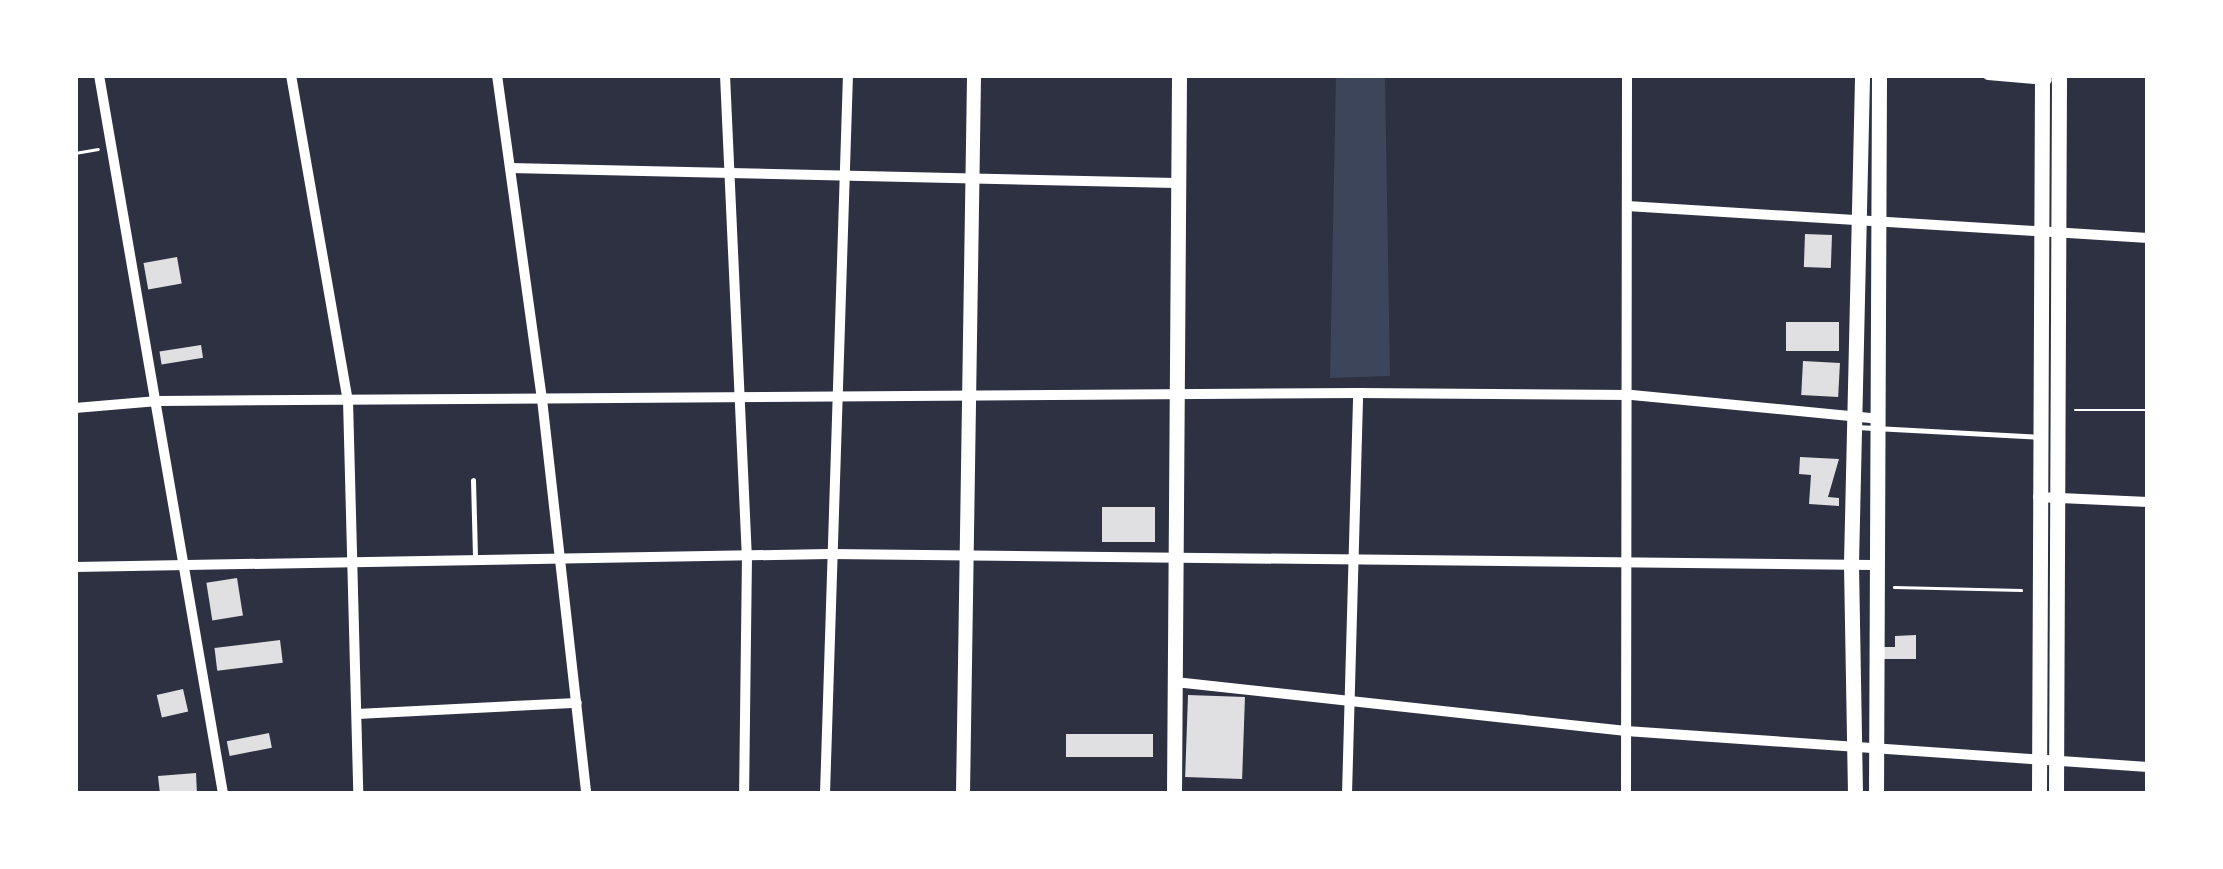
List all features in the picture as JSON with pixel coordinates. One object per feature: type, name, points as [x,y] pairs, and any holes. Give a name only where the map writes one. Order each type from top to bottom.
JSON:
[{"type":"main road","points":[[1174,794],[1179,75]]},
{"type":"main road","points":[[1862,75],[1867,225],[1865,422],[1876,794]]},
{"type":"main road","points":[[1867,225],[1878,75]]},
{"type":"main road","points":[[2039,794],[2038,236],[2050,78]]},
{"type":"main road","points":[[2050,78],[2057,410],[2056,794]]},
{"type":"main road","points":[[1855,794],[1851,563],[1865,422]]},
{"type":"street","points":[[99,75],[224,794]]},
{"type":"street","points":[[290,75],[348,400],[358,794]]},
{"type":"street","points":[[497,75],[542,398],[586,794]]},
{"type":"street","points":[[725,75],[736,397],[747,555],[744,794]]},
{"type":"street","points":[[825,794],[829,554],[840,396],[848,75]]},
{"type":"street","points":[[963,794],[974,75]]},
{"type":"street","points":[[1626,794],[1632,395],[1627,75]]},
{"type":"street","points":[[1988,75],[2050,78]]},
{"type":"street","points":[[510,168],[1176,183]]},
{"type":"street","points":[[1627,206],[2038,236],[2148,238]]},
{"type":"street","points":[[75,408],[158,401],[1358,393],[1632,395],[1865,422]]},
{"type":"street","points":[[1347,794],[1358,393]]},
{"type":"street","points":[[2038,497],[2148,502]]},
{"type":"street","points":[[75,566],[829,554],[1872,565]]},
{"type":"street","points":[[1175,682],[1626,731],[2148,767]]},
{"type":"street","points":[[357,714],[577,703]]},
{"type":"lane","points":[[1865,422],[2057,438]]},
{"type":"lane","points":[[473,480],[475,559]]},
{"type":"path","points":[[75,153],[112,146]]},
{"type":"path","points":[[2057,410],[2148,410]]},
{"type":"path","points":[[1872,586],[2038,590]]},
{"type":"shaded area","points":[[1336,75],[1385,75],[1390,376],[1330,378]]},
{"type":"building","points":[[1805,234],[1832,235],[1831,268],[1804,267]]},
{"type":"building","points":[[177,257],[182,284],[148,289],[144,263]]},
{"type":"building","points":[[1786,322],[1839,322],[1839,351],[1786,351]]},
{"type":"building","points":[[201,345],[203,358],[162,364],[160,352]]},
{"type":"building","points":[[1803,361],[1840,363],[1838,397],[1801,395]]},
{"type":"building","points":[[1800,457],[1839,459],[1828,497],[1839,498],[1839,506],[1809,504],[1811,475],[1799,474]]},
{"type":"building","points":[[1102,507],[1155,507],[1155,542],[1102,542]]},
{"type":"building","points":[[237,578],[243,616],[212,620],[206,583]]},
{"type":"building","points":[[1916,635],[1916,659],[1881,659],[1882,647],[1895,647],[1895,636]]},
{"type":"building","points":[[280,640],[283,663],[217,671],[214,648]]},
{"type":"building","points":[[183,689],[188,711],[162,717],[157,695]]},
{"type":"building","points":[[1188,695],[1245,697],[1242,779],[1185,777]]},
{"type":"building","points":[[269,733],[272,748],[230,756],[227,741]]},
{"type":"building","points":[[1066,734],[1153,734],[1153,757],[1066,757]]},
{"type":"building","points":[[196,773],[197,794],[160,794],[158,776]]}]
